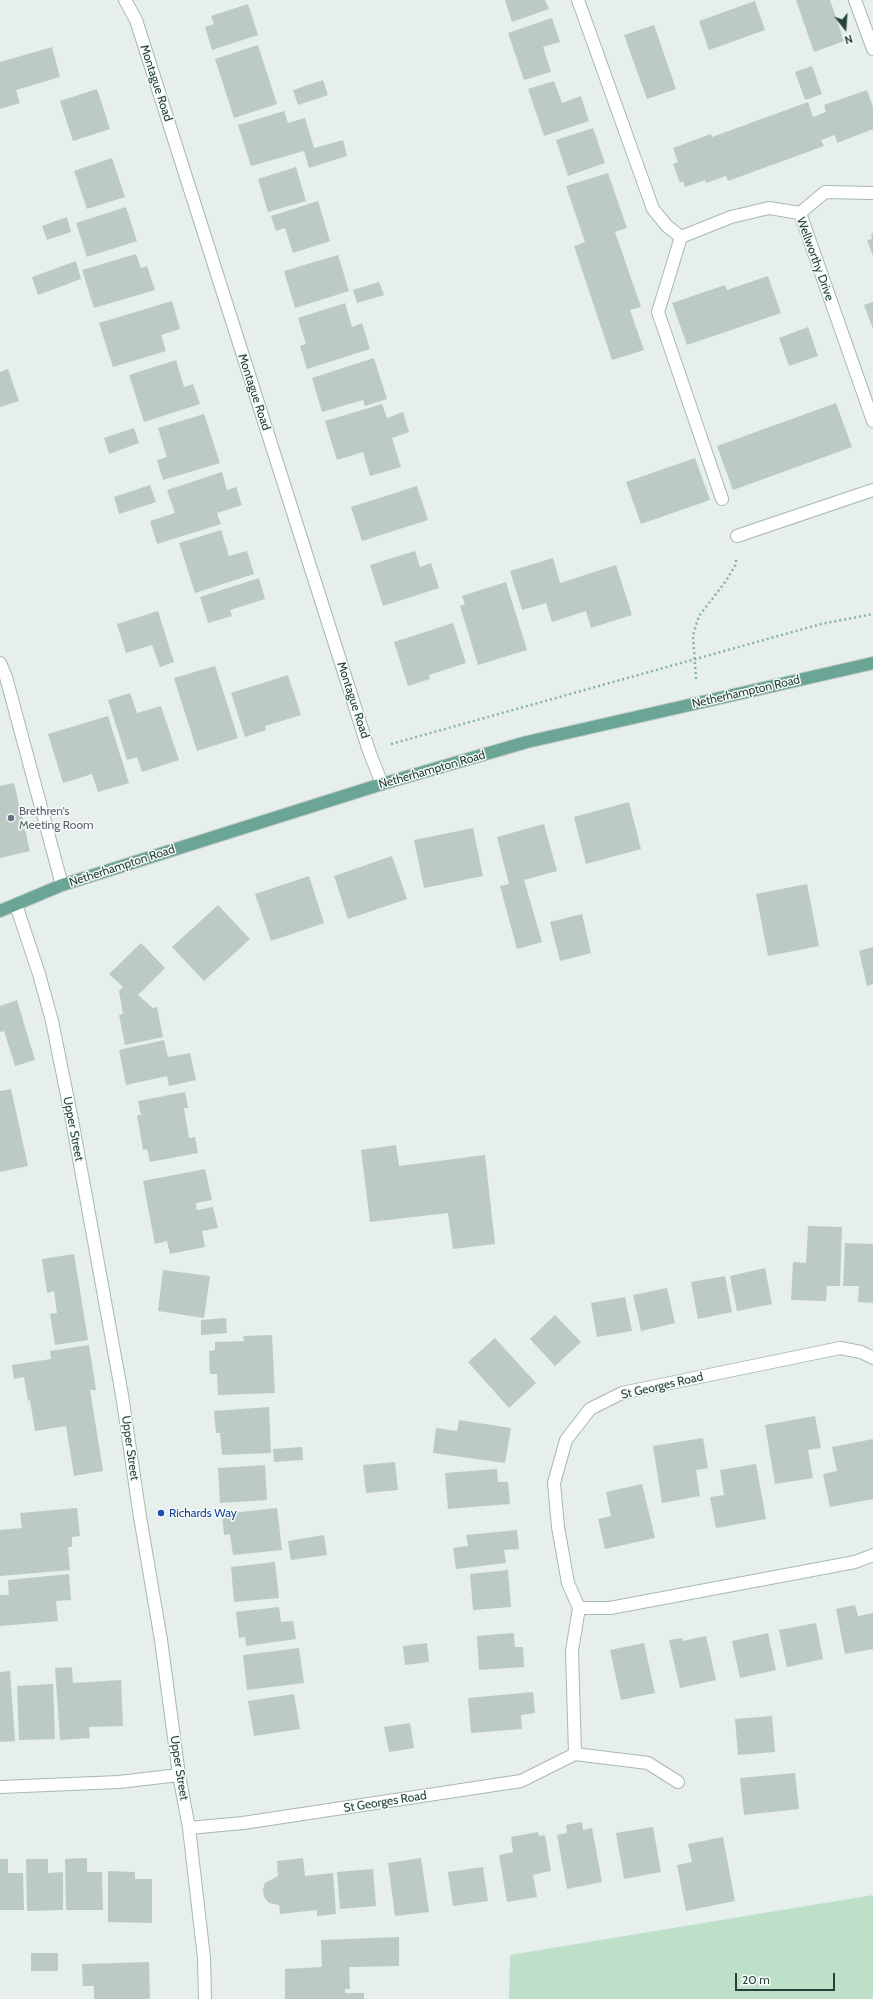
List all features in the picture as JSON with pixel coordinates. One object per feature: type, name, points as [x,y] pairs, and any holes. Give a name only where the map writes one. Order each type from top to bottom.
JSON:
[{"type":"main road","name":"Netherhampton Road","points":[[0,911],[62,885],[382,784],[527,742],[873,663]]},
{"type":"street","name":"Montague Road","points":[[125,0],[136,20],[369,751],[382,784]]},
{"type":"street","points":[[578,0],[653,209],[667,226],[682,237],[658,312],[722,499]]},
{"type":"street","points":[[855,0],[873,49]]},
{"type":"street","points":[[800,213],[825,192],[873,193]]},
{"type":"street","name":"Wellworthy Drive","points":[[682,237],[731,216],[770,208],[800,213],[873,421]]},
{"type":"street","points":[[737,536],[873,490]]},
{"type":"street","points":[[0,663],[6,677],[62,885]]},
{"type":"street","name":"Upper Street","points":[[16,904],[41,980],[52,1021],[72,1120],[122,1394],[140,1517],[161,1640],[179,1775],[188,1828],[204,1958],[205,1999]]},
{"type":"street","name":"St Georges Road","points":[[579,1608],[568,1583],[558,1527],[554,1483],[566,1440],[590,1409],[622,1392],[840,1348],[861,1352],[873,1358]]},
{"type":"street","points":[[678,1782],[648,1763],[575,1754],[572,1651],[579,1608],[610,1608],[855,1562],[873,1556]]},
{"type":"street","name":"St Georges Road","points":[[188,1828],[243,1823],[521,1781],[575,1754]]},
{"type":"street","points":[[0,1787],[119,1782],[179,1775]]},
{"type":"path","points":[[698,703],[693,635],[699,616],[736,564],[737,536]]},
{"type":"path","points":[[369,751],[821,624],[873,614]]},
{"type":"green space","points":[[873,1895],[873,1999],[509,1999],[510,1955]]},
{"type":"building","points":[[505,0],[545,0],[549,9],[512,22]]},
{"type":"building","points":[[796,0],[830,0],[844,41],[814,52]]},
{"type":"building","points":[[755,1],[765,30],[709,50],[699,21]]},
{"type":"building","points":[[248,4],[258,35],[212,50],[205,27],[214,24],[211,16]]},
{"type":"building","points":[[552,18],[560,42],[543,47],[551,72],[524,80],[508,33]]},
{"type":"building","points":[[654,25],[676,89],[647,99],[624,35]]},
{"type":"building","points":[[258,45],[277,104],[234,118],[215,59]]},
{"type":"building","points":[[52,47],[60,77],[16,90],[20,103],[0,109],[0,62]]},
{"type":"building","points":[[812,66],[822,94],[805,100],[795,72]]},
{"type":"building","points":[[323,80],[328,95],[298,105],[293,90]]},
{"type":"building","points":[[554,81],[562,103],[581,96],[589,121],[544,136],[528,89]]},
{"type":"building","points":[[97,89],[110,129],[73,141],[60,101]]},
{"type":"building","points":[[867,90],[873,107],[873,129],[837,143],[835,135],[821,140],[824,146],[728,181],[726,176],[706,183],[705,180],[685,187],[683,181],[680,183],[673,164],[678,162],[673,148],[711,134],[712,137],[808,102],[813,117],[826,112],[824,105]]},
{"type":"building","points":[[284,111],[288,123],[305,118],[314,148],[343,140],[347,156],[309,168],[304,151],[251,166],[238,125]]},
{"type":"building","points":[[593,128],[605,163],[568,176],[556,140]]},
{"type":"building","points":[[112,158],[125,197],[87,209],[74,171]]},
{"type":"building","points":[[296,167],[306,201],[268,212],[258,179]]},
{"type":"building","points":[[608,173],[627,228],[615,232],[641,307],[630,310],[644,350],[612,360],[574,246],[585,242],[566,186]]},
{"type":"building","points":[[318,201],[330,241],[293,253],[285,228],[276,231],[271,216]]},
{"type":"building","points":[[126,207],[137,241],[87,257],[76,223]]},
{"type":"building","points":[[67,217],[71,232],[47,240],[42,226]]},
{"type":"building","points":[[873,233],[873,256],[867,240],[872,239],[871,234]]},
{"type":"building","points":[[136,254],[141,268],[147,266],[155,290],[94,308],[82,270]]},
{"type":"building","points":[[338,255],[349,291],[295,308],[284,271]]},
{"type":"building","points":[[76,261],[81,279],[38,295],[32,277]]},
{"type":"building","points":[[768,276],[781,313],[687,345],[672,303],[725,285],[727,290]]},
{"type":"building","points":[[379,282],[384,295],[357,303],[353,290]]},
{"type":"building","points":[[172,301],[180,329],[161,335],[166,351],[113,367],[99,323]]},
{"type":"building","points":[[873,302],[873,329],[864,305]]},
{"type":"building","points":[[345,303],[352,327],[362,323],[370,349],[307,369],[300,346],[306,344],[298,318]]},
{"type":"building","points":[[808,327],[818,356],[789,366],[779,338]]},
{"type":"building","points":[[374,358],[387,399],[365,406],[363,400],[322,412],[312,378]]},
{"type":"building","points":[[176,360],[184,387],[193,384],[200,404],[144,422],[129,375]]},
{"type":"building","points":[[8,369],[19,401],[0,407],[0,372]]},
{"type":"building","points":[[836,403],[852,447],[733,490],[717,446]]},
{"type":"building","points":[[382,404],[387,418],[403,412],[409,432],[392,438],[401,467],[370,476],[363,452],[337,460],[325,421]]},
{"type":"building","points":[[204,414],[220,463],[163,480],[157,460],[167,457],[158,428]]},
{"type":"building","points":[[134,428],[139,443],[109,454],[104,438]]},
{"type":"building","points":[[695,458],[710,500],[641,524],[626,482]]},
{"type":"building","points":[[222,472],[227,490],[236,487],[242,505],[217,513],[221,524],[157,544],[150,521],[175,513],[167,490]]},
{"type":"building","points":[[150,485],[156,502],[119,514],[114,497]]},
{"type":"building","points":[[417,486],[428,520],[362,541],[351,507]]},
{"type":"building","points":[[221,530],[229,556],[247,551],[254,574],[195,593],[179,543]]},
{"type":"building","points":[[415,551],[420,567],[431,563],[439,588],[383,606],[370,565]]},
{"type":"building","points":[[553,558],[560,583],[616,565],[632,615],[591,628],[586,611],[552,622],[546,603],[522,610],[510,571]]},
{"type":"building","points":[[259,578],[265,599],[230,610],[232,616],[208,623],[200,597]]},
{"type":"building","points":[[506,582],[527,650],[478,665],[460,606],[465,604],[462,596]]},
{"type":"building","points":[[158,611],[174,662],[160,667],[152,645],[126,653],[117,624]]},
{"type":"building","points":[[453,623],[466,663],[429,675],[430,679],[408,686],[394,642]]},
{"type":"building","points":[[215,666],[238,738],[197,751],[174,678]]},
{"type":"building","points":[[288,675],[301,715],[265,726],[266,730],[245,737],[231,693]]},
{"type":"building","points":[[130,693],[137,713],[161,706],[179,760],[142,772],[137,757],[127,760],[108,700]]},
{"type":"building","points":[[108,716],[129,783],[98,792],[92,774],[63,783],[48,734]]},
{"type":"building","name":"Brethren's Meeting Room","points":[[14,783],[30,851],[0,858],[0,786]]},
{"type":"building","points":[[629,802],[641,849],[586,864],[574,817]]},
{"type":"building","points":[[544,824],[557,871],[524,880],[542,942],[517,949],[500,886],[509,884],[497,837]]},
{"type":"building","points":[[473,828],[483,876],[424,888],[414,840]]},
{"type":"building","points":[[392,856],[407,899],[348,919],[334,876]]},
{"type":"building","points":[[309,876],[324,923],[271,941],[255,894]]},
{"type":"building","points":[[807,884],[819,946],[768,956],[756,894]]},
{"type":"building","points":[[218,905],[250,939],[204,981],[172,947]]},
{"type":"building","points":[[582,914],[591,953],[560,961],[550,922]]},
{"type":"building","points":[[141,943],[165,968],[138,995],[153,1008],[157,1007],[163,1037],[125,1045],[119,1015],[123,1014],[119,991],[123,987],[109,974]]},
{"type":"building","points":[[873,947],[873,984],[867,986],[859,951]]},
{"type":"building","points":[[17,1000],[35,1060],[15,1066],[4,1031],[0,1032],[0,1006]]},
{"type":"building","points":[[164,1040],[168,1057],[190,1053],[196,1080],[169,1086],[167,1076],[126,1085],[119,1050]]},
{"type":"building","points":[[11,1089],[28,1166],[0,1172],[0,1091]]},
{"type":"building","points":[[185,1092],[188,1108],[184,1108],[189,1138],[195,1137],[198,1153],[150,1162],[147,1149],[143,1150],[137,1115],[141,1115],[138,1101]]},
{"type":"building","points":[[396,1145],[399,1166],[485,1155],[495,1244],[453,1249],[448,1213],[370,1222],[361,1150]]},
{"type":"building","points":[[205,1169],[212,1200],[196,1203],[196,1206],[197,1210],[213,1207],[218,1228],[202,1231],[205,1247],[170,1254],[167,1241],[155,1244],[143,1181]]},
{"type":"building","points":[[808,1226],[842,1227],[840,1286],[827,1286],[826,1301],[791,1300],[793,1262],[806,1263]]},
{"type":"building","points":[[845,1243],[873,1244],[873,1303],[858,1302],[859,1286],[843,1286]]},
{"type":"building","points":[[74,1254],[88,1340],[55,1345],[50,1314],[57,1313],[54,1291],[47,1293],[42,1259]]},
{"type":"building","points":[[765,1268],[772,1304],[737,1311],[730,1276]]},
{"type":"building","points":[[163,1270],[210,1276],[204,1318],[158,1311]]},
{"type":"building","points":[[725,1276],[732,1312],[698,1319],[691,1282]]},
{"type":"building","points":[[667,1288],[675,1323],[641,1331],[633,1295]]},
{"type":"building","points":[[625,1297],[632,1331],[597,1337],[591,1303]]},
{"type":"building","points":[[555,1315],[581,1342],[555,1366],[530,1339]]},
{"type":"building","points":[[226,1318],[227,1333],[201,1335],[201,1320]]},
{"type":"building","points":[[272,1335],[275,1393],[218,1395],[217,1374],[210,1374],[209,1351],[215,1350],[215,1342],[244,1341],[243,1336]]},
{"type":"building","points":[[495,1338],[536,1383],[509,1408],[468,1362]]},
{"type":"building","points":[[89,1345],[96,1390],[90,1390],[103,1471],[74,1476],[66,1426],[35,1431],[30,1400],[28,1401],[24,1377],[14,1379],[12,1365],[51,1359],[50,1351]]},
{"type":"building","points":[[269,1407],[271,1453],[222,1455],[220,1433],[216,1433],[214,1411]]},
{"type":"building","points":[[815,1416],[821,1448],[808,1450],[813,1478],[775,1484],[765,1425]]},
{"type":"building","points":[[459,1420],[511,1428],[505,1463],[433,1453],[436,1428],[457,1431]]},
{"type":"building","points":[[703,1438],[708,1468],[696,1470],[700,1496],[662,1503],[653,1446]]},
{"type":"building","points":[[873,1439],[873,1499],[830,1507],[823,1474],[837,1471],[832,1447]]},
{"type":"building","points":[[302,1447],[303,1460],[274,1462],[273,1449]]},
{"type":"building","points":[[395,1462],[398,1490],[366,1493],[363,1465]]},
{"type":"building","points":[[756,1464],[766,1519],[716,1528],[710,1497],[724,1495],[720,1470]]},
{"type":"building","points":[[265,1465],[267,1500],[220,1503],[218,1468]]},
{"type":"building","points":[[497,1469],[498,1482],[508,1482],[510,1504],[448,1509],[445,1473]]},
{"type":"building","points":[[642,1484],[655,1538],[605,1549],[598,1519],[611,1516],[606,1492]]},
{"type":"building","points":[[77,1508],[80,1536],[72,1537],[72,1547],[68,1547],[70,1570],[0,1576],[0,1530],[22,1528],[20,1513]]},
{"type":"building","points":[[277,1508],[282,1550],[233,1555],[230,1534],[224,1535],[222,1514]]},
{"type":"building","points":[[517,1530],[519,1549],[504,1550],[506,1563],[456,1569],[453,1548],[468,1546],[466,1535]]},
{"type":"building","points":[[324,1535],[327,1555],[291,1560],[288,1541]]},
{"type":"building","points":[[275,1562],[279,1598],[234,1602],[231,1567]]},
{"type":"building","points":[[508,1570],[511,1607],[473,1610],[470,1574]]},
{"type":"building","points":[[69,1574],[71,1600],[56,1601],[58,1621],[0,1626],[0,1595],[9,1595],[8,1580]]},
{"type":"building","points":[[855,1605],[858,1616],[873,1613],[873,1649],[845,1654],[836,1609]]},
{"type":"building","points":[[279,1607],[281,1622],[293,1621],[296,1639],[246,1646],[245,1637],[239,1638],[236,1612]]},
{"type":"building","points":[[816,1623],[823,1659],[787,1667],[779,1630]]},
{"type":"building","points":[[514,1633],[515,1647],[523,1647],[524,1667],[479,1670],[477,1636]]},
{"type":"building","points":[[768,1633],[776,1670],[740,1678],[732,1641]]},
{"type":"building","points":[[706,1636],[716,1680],[680,1688],[669,1640],[682,1638],[683,1641]]},
{"type":"building","points":[[427,1643],[429,1662],[405,1665],[403,1646]]},
{"type":"building","points":[[644,1643],[655,1693],[621,1700],[610,1650]]},
{"type":"building","points":[[299,1648],[304,1683],[247,1690],[243,1655]]},
{"type":"building","points":[[72,1667],[73,1683],[121,1680],[123,1726],[89,1727],[90,1738],[60,1740],[55,1668]]},
{"type":"building","points":[[10,1671],[15,1741],[0,1742],[0,1672]]},
{"type":"building","points":[[53,1684],[55,1739],[19,1740],[17,1686]]},
{"type":"building","points":[[533,1692],[535,1713],[521,1715],[522,1729],[471,1733],[468,1698]]},
{"type":"building","points":[[294,1694],[300,1729],[254,1736],[248,1701]]},
{"type":"building","points":[[772,1716],[775,1752],[738,1755],[735,1719]]},
{"type":"building","points":[[410,1723],[414,1748],[389,1752],[384,1727]]},
{"type":"building","points":[[795,1773],[799,1809],[744,1815],[740,1778]]},
{"type":"building","points":[[582,1822],[583,1830],[592,1828],[602,1882],[567,1889],[557,1835],[567,1833],[566,1825]]},
{"type":"building","points":[[653,1827],[661,1872],[624,1879],[616,1833]]},
{"type":"building","points":[[538,1832],[539,1836],[545,1835],[551,1871],[533,1875],[537,1897],[507,1902],[499,1855],[513,1852],[511,1837]]},
{"type":"building","points":[[723,1837],[735,1901],[686,1911],[677,1865],[692,1862],[688,1844]]},
{"type":"building","points":[[87,1858],[87,1872],[102,1872],[103,1910],[66,1910],[65,1859]]},
{"type":"building","points":[[303,1858],[305,1876],[333,1873],[336,1914],[317,1916],[317,1910],[280,1914],[279,1905],[269,1903],[264,1897],[263,1889],[265,1883],[278,1876],[277,1861]]},
{"type":"building","points":[[421,1858],[429,1912],[395,1916],[388,1863]]},
{"type":"building","points":[[0,1859],[8,1859],[8,1873],[23,1873],[24,1910],[0,1910]]},
{"type":"building","points":[[26,1859],[48,1859],[48,1873],[63,1872],[63,1910],[27,1911]]},
{"type":"building","points":[[483,1867],[488,1901],[453,1906],[448,1872]]},
{"type":"building","points":[[373,1869],[376,1906],[340,1909],[337,1872]]},
{"type":"building","points":[[108,1871],[135,1872],[135,1879],[152,1879],[152,1923],[108,1922]]},
{"type":"building","points":[[399,1937],[399,1966],[349,1967],[350,1989],[345,1989],[345,1993],[364,1993],[364,1999],[285,1999],[285,1969],[322,1967],[321,1940]]},
{"type":"building","points":[[31,1953],[58,1953],[58,1971],[31,1971]]},
{"type":"building","points":[[149,1962],[150,1999],[94,1999],[94,1986],[83,1986],[82,1964]]},
{"type":"place","name":"Brethren's Meeting Room","points":[[11,818]]},
{"type":"place","name":"Richards Way","points":[[161,1513]]}]
